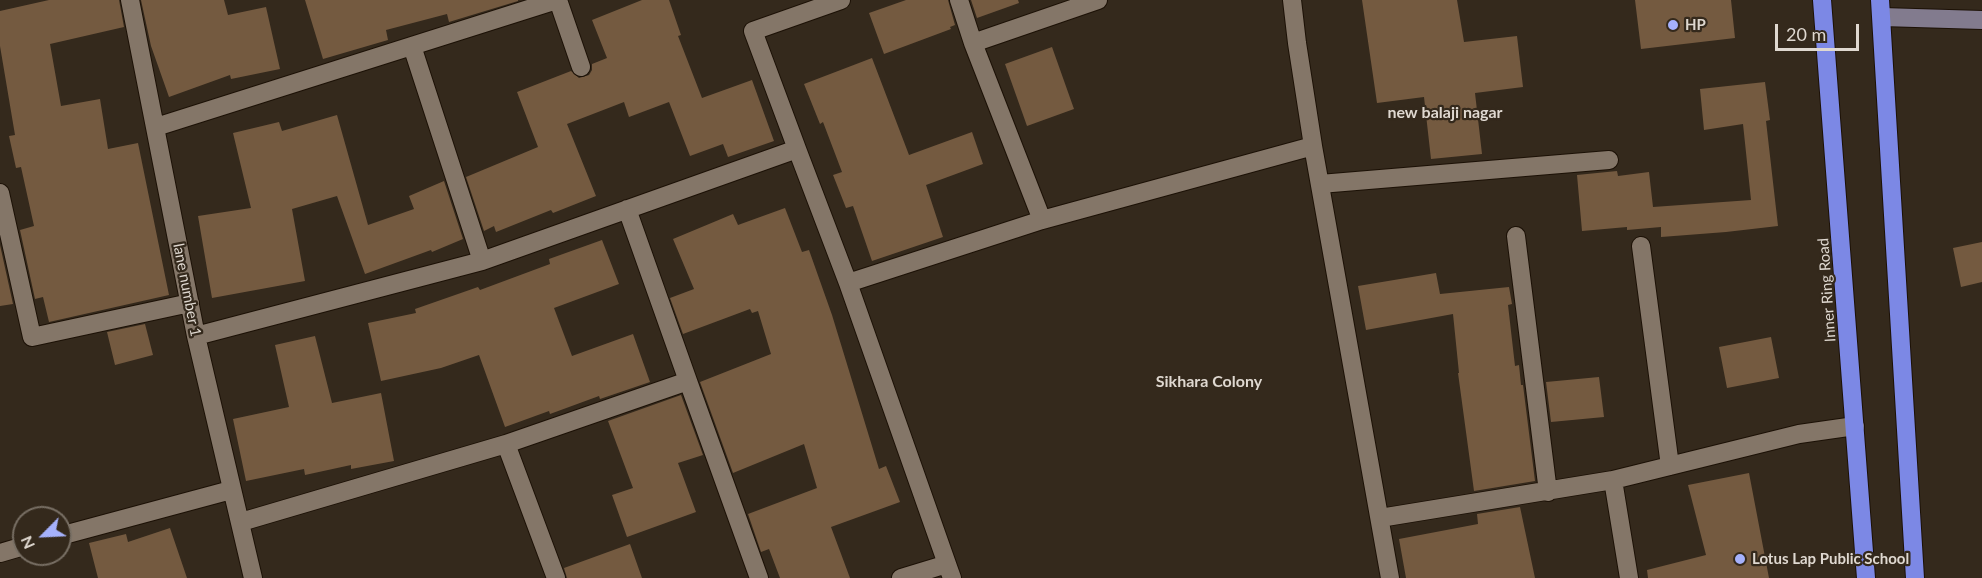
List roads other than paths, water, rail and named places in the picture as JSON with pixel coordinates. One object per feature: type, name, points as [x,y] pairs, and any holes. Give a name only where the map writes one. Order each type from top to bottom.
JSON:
[{"type":"highway","name":"Inner Ring Road","points":[[1822,0],[1866,578]]},
{"type":"highway","points":[[1881,9],[1915,578]]},
{"type":"main road","points":[[1881,9],[1982,20]]},
{"type":"street","name":"lane number 1","points":[[130,0],[196,336],[253,578]]},
{"type":"street","points":[[156,127],[558,0],[582,67]]},
{"type":"street","points":[[841,0],[753,31],[848,283],[949,571],[901,578]]},
{"type":"street","points":[[959,0],[1042,220]]},
{"type":"street","points":[[974,43],[1098,0]]},
{"type":"street","points":[[1292,0],[1313,146],[1390,578]]},
{"type":"street","points":[[412,46],[482,261]]},
{"type":"street","points":[[848,283],[1042,220],[1313,146]]},
{"type":"street","points":[[196,336],[482,261],[797,149]]},
{"type":"street","points":[[1320,184],[1609,160]]},
{"type":"street","points":[[0,193],[32,337],[190,303]]},
{"type":"street","points":[[627,209],[759,578]]},
{"type":"street","points":[[1516,237],[1548,492]]},
{"type":"street","points":[[1641,246],[1670,466]]},
{"type":"street","points":[[241,522],[506,444],[688,381]]},
{"type":"street","points":[[1380,518],[1613,480],[1799,434],[1856,426]]},
{"type":"street","points":[[506,444],[556,578]]},
{"type":"street","points":[[1613,480],[1629,578]]},
{"type":"street","points":[[72,533],[231,490]]},
{"type":"place","name":"HP","points":[[1673,25]]},
{"type":"place","name":"Lotus Lap Public School","points":[[1740,559]]},
{"type":"district","name":"new balaji nagar","points":[[1445,113]]},
{"type":"district","name":"Sikhara Colony","points":[[1209,382]]}]
